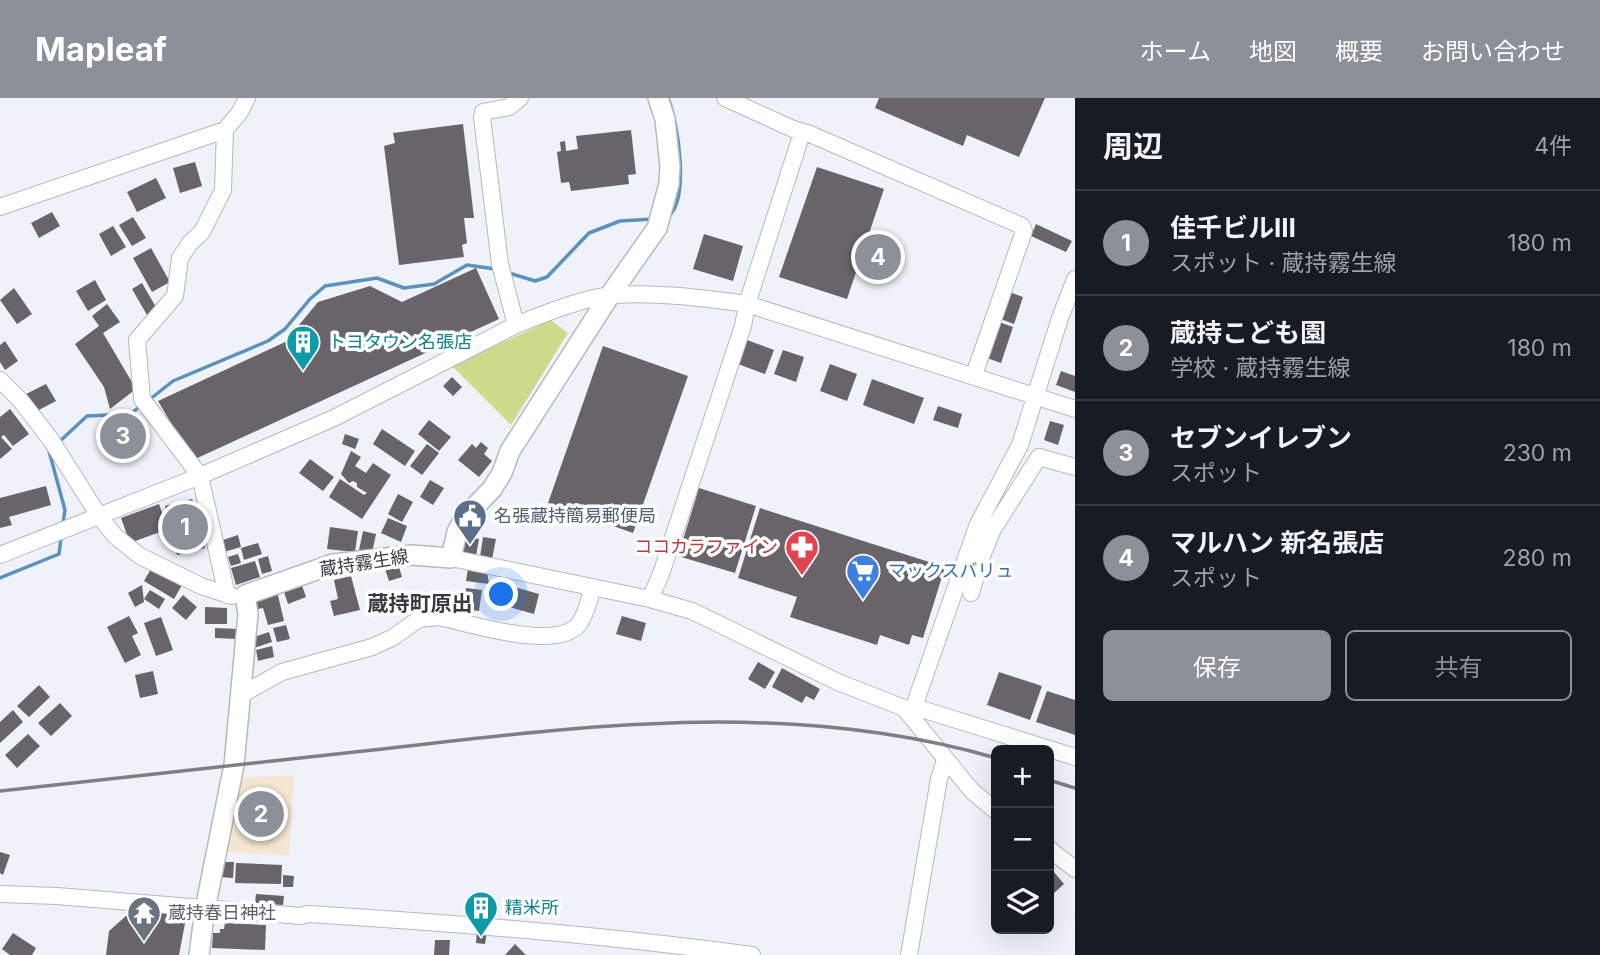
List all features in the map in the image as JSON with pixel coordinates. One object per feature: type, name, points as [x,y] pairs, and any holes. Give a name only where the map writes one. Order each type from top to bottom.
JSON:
[{"type":"main road","points":[[452,558],[457,531],[465,517],[497,481],[510,451],[610,295],[657,228],[669,184],[670,166],[665,119],[658,98]]},
{"type":"main road","name":"蔵持霧生線","points":[[236,595],[333,565],[412,555],[452,558]]},
{"type":"main road","points":[[199,955],[205,909],[234,765],[248,614],[236,595]]},
{"type":"street","points":[[0,207],[225,130],[240,112],[247,98]]},
{"type":"street","points":[[516,326],[500,264],[482,117],[483,112],[509,107],[520,98]]},
{"type":"street","points":[[725,98],[1022,226],[1024,231],[974,375]]},
{"type":"street","points":[[225,130],[223,190],[202,232],[180,258],[175,296],[137,340],[146,405],[200,476],[236,595]]},
{"type":"street","points":[[650,599],[661,574],[743,326],[747,304],[802,133]]},
{"type":"street","points":[[913,711],[978,524],[1010,468],[1067,320],[1075,279]]},
{"type":"street","points":[[0,555],[200,476],[334,418],[544,314],[610,295],[691,296],[747,304],[1075,409]]},
{"type":"street","points":[[0,380],[21,401],[54,445],[99,516],[115,536],[140,556],[201,586],[236,595]]},
{"type":"street","points":[[971,593],[993,529],[1039,457],[1075,467]]},
{"type":"street","points":[[452,558],[650,599],[692,611],[838,682],[904,708],[1075,757]]},
{"type":"street","points":[[239,696],[282,672],[378,645],[424,617],[439,617],[533,637],[570,631],[582,619],[593,588]]},
{"type":"street","points":[[913,711],[944,760],[971,791],[992,808]]},
{"type":"street","points":[[909,955],[944,760]]},
{"type":"street","points":[[1054,853],[1075,869]]},
{"type":"street","points":[[0,894],[57,896],[301,916],[366,916],[654,942],[752,955]]},
{"type":"shaded area","points":[[294,775],[289,856],[223,851],[237,778]]},
{"type":"green space","points":[[551,320],[568,333],[511,425],[452,366]]},
{"type":"building","points":[[879,98],[1045,98],[1019,157],[967,135],[963,146],[875,108]]},
{"type":"building","points":[[463,124],[474,218],[464,218],[467,243],[462,245],[464,257],[399,265],[384,146],[395,143],[393,133]]},
{"type":"building","points":[[631,130],[636,174],[628,175],[629,184],[571,191],[569,182],[561,183],[557,152],[561,151],[560,142],[565,141],[566,151],[578,149],[576,136]]},
{"type":"building","points":[[195,162],[202,186],[180,193],[173,168]]},
{"type":"building","points":[[817,167],[884,189],[847,299],[779,277]]},
{"type":"building","points":[[156,178],[166,198],[137,212],[127,192]]},
{"type":"building","points":[[52,212],[60,226],[39,238],[31,223]]},
{"type":"building","points":[[133,217],[146,238],[132,246],[119,225]]},
{"type":"building","points":[[1036,224],[1072,241],[1066,252],[1031,236]]},
{"type":"building","points":[[113,226],[126,247],[111,256],[99,234]]},
{"type":"building","points":[[704,234],[743,246],[733,281],[693,269]]},
{"type":"building","points":[[151,248],[170,282],[152,292],[133,258]]},
{"type":"building","name":"トヨタウン名張店","points":[[476,268],[499,319],[193,460],[158,401],[285,342],[318,302],[370,286],[402,302]]},
{"type":"building","points":[[95,280],[106,300],[88,311],[76,291]]},
{"type":"building","points":[[142,283],[157,309],[147,315],[132,289]]},
{"type":"building","points":[[14,288],[32,314],[17,324],[0,300]]},
{"type":"building","points":[[1007,291],[1023,297],[1014,324],[998,318]]},
{"type":"building","points":[[107,304],[120,322],[103,333],[136,389],[110,409],[104,387],[75,344],[99,326],[92,316]]},
{"type":"building","points":[[996,321],[1013,327],[1001,363],[984,357]]},
{"type":"building","points":[[747,340],[774,350],[765,374],[738,364]]},
{"type":"building","points":[[5,341],[18,361],[5,370],[0,362],[0,345]]},
{"type":"building","points":[[603,346],[688,376],[633,533],[548,503]]},
{"type":"building","points":[[783,350],[804,357],[796,382],[774,374]]},
{"type":"building","points":[[830,364],[857,374],[847,401],[820,391]]},
{"type":"building","points":[[1061,371],[1075,376],[1075,392],[1056,385]]},
{"type":"building","points":[[452,377],[462,387],[453,396],[443,386]]},
{"type":"building","points":[[872,379],[924,398],[914,424],[863,405]]},
{"type":"building","points":[[46,384],[56,401],[35,412],[26,394]]},
{"type":"building","points":[[938,406],[962,414],[958,428],[933,420]]},
{"type":"building","points":[[10,409],[29,434],[13,446],[4,435],[1,437],[12,449],[0,459],[0,417]]},
{"type":"building","points":[[429,420],[451,437],[439,451],[418,434]]},
{"type":"building","points":[[132,421],[141,441],[114,452],[106,431]]},
{"type":"building","points":[[1050,421],[1064,425],[1058,445],[1044,440]]},
{"type":"building","points":[[382,429],[415,451],[405,466],[373,444]]},
{"type":"building","points":[[345,434],[359,439],[355,449],[342,444]]},
{"type":"building","points":[[481,442],[488,448],[484,454],[492,461],[479,477],[458,460],[472,444],[476,448]]},
{"type":"building","points":[[427,444],[439,453],[422,475],[410,466]]},
{"type":"building","points":[[351,451],[361,457],[355,466],[366,473],[373,463],[391,475],[362,519],[329,497],[340,479],[364,495],[367,493],[357,487],[357,483],[349,483],[341,474]]},
{"type":"building","points":[[310,459],[334,477],[323,491],[299,473]]},
{"type":"building","points":[[430,480],[444,488],[433,505],[420,497]]},
{"type":"building","points":[[46,486],[51,505],[9,517],[12,525],[0,528],[0,498]]},
{"type":"building","points":[[699,488],[756,506],[735,573],[678,556]]},
{"type":"building","points":[[398,494],[413,502],[402,522],[388,514]]},
{"type":"building","points":[[192,499],[205,548],[177,555],[165,506]]},
{"type":"building","points":[[159,504],[168,529],[130,543],[121,518]]},
{"type":"building","points":[[760,508],[945,567],[923,638],[912,635],[909,645],[880,635],[877,645],[790,617],[797,597],[738,578]]},
{"type":"building","points":[[388,518],[407,526],[401,542],[381,533]]},
{"type":"building","points":[[330,527],[358,531],[355,552],[327,549]]},
{"type":"building","points":[[363,531],[376,534],[372,553],[359,550]]},
{"type":"building","points":[[238,535],[241,547],[224,552],[220,541]]},
{"type":"building","points":[[463,536],[479,539],[476,556],[460,552]]},
{"type":"building","points":[[483,537],[496,539],[492,559],[480,557]]},
{"type":"building","points":[[258,543],[262,554],[244,560],[241,548]]},
{"type":"building","points":[[238,554],[241,563],[231,566],[228,557]]},
{"type":"building","points":[[268,556],[272,571],[262,574],[258,559]]},
{"type":"building","points":[[396,558],[402,577],[389,581],[383,563]]},
{"type":"building","points":[[255,561],[260,577],[236,585],[231,568]]},
{"type":"building","points":[[152,567],[182,585],[174,599],[144,581]]},
{"type":"building","points":[[468,568],[487,571],[489,584],[466,581]]},
{"type":"building","points":[[351,576],[360,610],[334,616],[330,601],[338,599],[334,580]]},
{"type":"building","points":[[300,580],[306,597],[288,604],[282,586]]},
{"type":"building","points":[[142,585],[144,602],[135,607],[128,593]]},
{"type":"building","points":[[507,585],[539,594],[534,614],[502,605]]},
{"type":"building","points":[[276,587],[284,621],[268,625],[263,608],[252,610],[259,591]]},
{"type":"building","points":[[466,588],[482,590],[479,611],[463,609]]},
{"type":"building","points":[[150,590],[165,599],[159,609],[144,599]]},
{"type":"building","points":[[183,595],[197,607],[186,620],[172,608]]},
{"type":"building","points":[[205,607],[227,608],[227,624],[205,624]]},
{"type":"building","points":[[129,616],[138,633],[132,636],[141,655],[125,663],[107,627]]},
{"type":"building","points":[[622,616],[646,623],[641,641],[616,634]]},
{"type":"building","points":[[161,617],[173,650],[156,656],[144,623]]},
{"type":"building","points":[[286,625],[290,639],[277,642],[273,628]]},
{"type":"building","points":[[215,628],[238,629],[238,639],[215,638]]},
{"type":"building","points":[[269,632],[272,642],[248,650],[245,640]]},
{"type":"building","points":[[272,646],[274,657],[258,661],[256,650]]},
{"type":"building","points":[[758,662],[775,672],[765,689],[748,679]]},
{"type":"building","points":[[782,668],[820,689],[814,700],[806,696],[802,703],[772,687]]},
{"type":"building","points":[[153,671],[158,694],[140,698],[135,675]]},
{"type":"building","points":[[999,672],[1042,686],[1030,720],[987,705]]},
{"type":"building","points":[[39,685],[50,697],[29,717],[17,706]]},
{"type":"building","points":[[1047,691],[1075,700],[1075,735],[1036,722]]},
{"type":"building","points":[[60,703],[72,716],[51,736],[38,723]]},
{"type":"building","points":[[13,710],[23,722],[0,743],[0,722]]},
{"type":"building","points":[[28,734],[40,746],[17,768],[5,755]]},
{"type":"building","points":[[0,852],[10,855],[3,875],[0,873]]},
{"type":"building","points":[[220,862],[234,862],[233,878],[219,877]]},
{"type":"building","points":[[236,863],[282,865],[281,884],[235,883]]},
{"type":"building","points":[[1054,872],[1064,884],[1054,893]]},
{"type":"building","points":[[283,875],[294,876],[293,887],[283,887]]},
{"type":"building","points":[[256,894],[284,896],[283,905],[255,903]]},
{"type":"building","name":"蔵持春日神社","points":[[135,908],[186,918],[179,955],[106,955],[109,931]]},
{"type":"building","points":[[225,923],[266,925],[265,950],[212,948],[213,933],[220,933]]},
{"type":"building","name":"精米所","points":[[477,931],[487,932],[485,944],[476,943]]},
{"type":"building","points":[[13,933],[36,948],[32,955],[10,955],[2,949]]},
{"type":"building","points":[[435,940],[450,940],[449,955],[434,955]]},
{"type":"building","points":[[515,944],[526,955],[505,955]]},
{"type":"waterway","points":[[668,98],[678,141],[680,178],[675,208],[668,217]]},
{"type":"waterway","points":[[509,273],[535,281],[547,277],[589,233],[620,221],[654,219]]},
{"type":"waterway","points":[[149,400],[173,381],[268,341],[285,329],[310,299],[325,286],[377,278],[404,288],[434,284],[467,265],[495,269]]},
{"type":"waterway","points":[[59,442],[87,416],[131,414],[140,406]]},
{"type":"waterway","points":[[51,450],[49,451],[65,510],[63,523]]},
{"type":"waterway","points":[[0,578],[59,554],[61,538]]},
{"type":"railway","points":[[0,791],[529,733],[685,722],[841,728],[918,739],[991,757]]},
{"type":"railway","points":[[1054,782],[1075,788]]},
{"type":"place","name":"マルハン 新名張店","points":[[878,257]]},
{"type":"place","name":"トヨタウン名張店","points":[[303,372]]},
{"type":"place","name":"セブンイレブン","points":[[123,436]]},
{"type":"place","name":"佳千ビルⅢ","points":[[185,527]]},
{"type":"place","name":"名張蔵持簡易郵便局","points":[[470,546]]},
{"type":"place","name":"ココカラファイン","points":[[802,577]]},
{"type":"place","name":"マックスバリュ","points":[[863,601]]},
{"type":"place","name":"蔵持こども園","points":[[261,814]]},
{"type":"place","name":"精米所","points":[[481,938]]},
{"type":"place","name":"蔵持春日神社","points":[[144,943]]},
{"type":"district","name":"蔵持町原出","points":[[420,604]]}]
